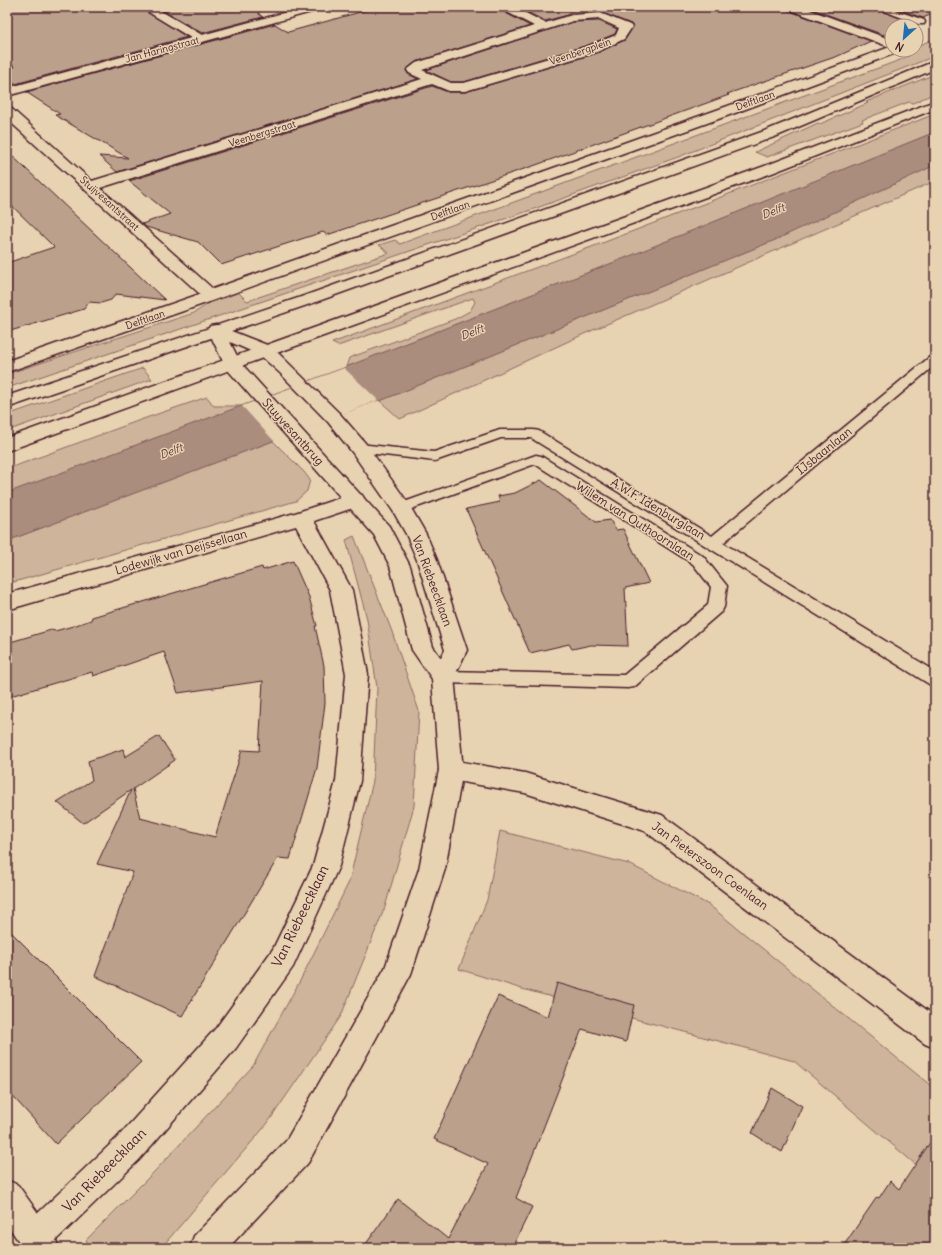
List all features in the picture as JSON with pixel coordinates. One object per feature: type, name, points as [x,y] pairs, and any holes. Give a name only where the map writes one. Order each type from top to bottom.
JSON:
[{"type":"street","points":[[146,7],[201,39]]},
{"type":"street","name":"Jan Haringstraat","points":[[7,92],[318,7]]},
{"type":"street","points":[[505,7],[543,26]]},
{"type":"street","points":[[792,7],[884,41]]},
{"type":"street","name":"Veenbergplein","points":[[600,16],[626,27],[620,37],[593,49],[465,87],[449,88],[432,80],[413,70],[420,66],[572,18],[600,16]]},
{"type":"street","name":"Delftlaan","points":[[7,367],[186,305],[730,110],[884,53]]},
{"type":"street","points":[[7,402],[307,300],[772,133],[935,65]]},
{"type":"street","name":"Veenbergstraat","points":[[91,186],[432,80]]},
{"type":"street","points":[[7,445],[767,170],[935,105]]},
{"type":"street","name":"Stuijvesantstraat","points":[[7,112],[211,295]]},
{"type":"street","points":[[216,330],[266,351],[286,369],[334,418],[359,448]]},
{"type":"street","points":[[216,330],[232,364]]},
{"type":"street","name":"Stuyvesantbrug","points":[[232,364],[355,500]]},
{"type":"street","name":"Van Riebeecklaan","points":[[206,1248],[297,1152],[397,974],[432,869],[450,770],[444,677],[456,650],[427,560],[416,534],[359,448]]},
{"type":"street","name":"Van Riebeecklaan","points":[[355,500],[382,531],[400,566],[423,650],[444,677]]},
{"type":"street","name":"Lodewijk van Deijssellaan","points":[[7,602],[302,518],[355,500]]},
{"type":"street","name":"Van Riebeecklaan","points":[[39,1242],[128,1149],[226,1038],[283,958],[326,866],[348,781],[357,674],[341,590],[302,518]]},
{"type":"street","name":"Jan Pieterszoon Coenlaan","points":[[450,770],[525,783],[653,823],[935,1034]]},
{"type":"street","points":[[7,1196],[39,1242]]},
{"type":"lane","points":[[878,7],[910,18]]},
{"type":"lane","name":"IJsbaanlaan","points":[[714,542],[935,359]]},
{"type":"lane","name":"A.W.F. Idenburglaan","points":[[359,448],[435,457],[500,434],[534,434],[714,542],[788,590],[935,679]]},
{"type":"lane","name":"Willem van Outhoornlaan","points":[[400,508],[536,459],[698,560],[719,586],[716,607],[628,682],[444,677]]},
{"type":"shaded area","points":[[935,38],[935,56],[678,157],[531,210],[7,388],[7,374],[194,313],[214,300],[237,291],[247,301],[389,253],[379,245],[395,240],[400,244],[904,58],[924,58],[924,43]]},
{"type":"shaded area","points":[[935,74],[935,93],[913,103],[909,102],[862,120],[863,122],[767,157],[755,152],[818,123],[820,124],[868,103],[866,102]]},
{"type":"shaded area","points":[[935,114],[935,132],[625,258],[346,367],[349,358],[455,319],[470,311],[475,302],[473,298],[338,346],[332,343],[605,242]]},
{"type":"shaded area","points":[[935,165],[935,181],[584,334],[400,419],[380,401],[775,240]]},
{"type":"shaded area","points":[[143,368],[152,379],[7,431],[7,415]]},
{"type":"shaded area","points":[[207,397],[214,406],[242,406],[7,493],[7,469]]},
{"type":"shaded area","points":[[273,441],[310,480],[307,491],[296,501],[7,584],[7,541]]},
{"type":"shaded area","points":[[354,536],[391,629],[419,711],[414,806],[385,907],[341,1016],[267,1124],[161,1248],[92,1248],[86,1240],[154,1172],[253,1066],[301,979],[349,882],[373,781],[377,688],[367,619],[346,540]]},
{"type":"shaded area","points":[[500,831],[629,864],[709,905],[935,1089],[935,1181],[794,1061],[522,989],[459,969],[487,900]]},
{"type":"water","name":"Delft","points":[[935,132],[935,165],[775,240],[380,401],[378,400],[7,541],[7,493],[346,367],[625,258]]},
{"type":"pier","points":[[344,368],[378,400],[275,442],[242,406]]},
{"type":"building","points":[[7,7],[139,7],[187,37],[15,84],[7,79],[7,69],[15,67],[7,59]]},
{"type":"building","points":[[157,7],[258,7],[259,14],[263,17],[202,33]]},
{"type":"building","points":[[378,7],[498,7],[500,10],[530,26],[416,62],[406,70],[408,74],[418,79],[117,172],[99,156],[128,158],[55,115],[60,114],[26,92],[275,24],[288,32]]},
{"type":"building","points":[[517,7],[784,7],[787,10],[871,41],[838,56],[727,94],[729,95],[536,165],[327,235],[323,232],[221,265],[198,242],[146,227],[142,224],[170,214],[129,181],[432,86],[448,92],[465,92],[597,53],[625,40],[633,27],[631,24],[600,12],[572,14],[545,21]]},
{"type":"building","points":[[806,7],[873,7],[900,18],[884,18],[884,35]]},
{"type":"building","points":[[891,7],[935,7],[935,13],[923,18]]},
{"type":"building","points":[[599,21],[617,29],[615,34],[588,45],[464,82],[451,82],[426,70],[573,22]]},
{"type":"building","points":[[7,151],[165,300],[116,294],[111,300],[101,303],[89,302],[84,309],[7,332],[7,263],[54,247],[7,201]]},
{"type":"building","points":[[541,480],[596,522],[610,520],[616,530],[623,529],[649,583],[625,588],[628,646],[591,645],[572,649],[569,644],[530,653],[466,509],[500,502],[498,496],[515,493]]},
{"type":"building","points":[[293,561],[309,597],[317,626],[315,626],[324,666],[325,703],[317,768],[290,859],[278,858],[182,1016],[95,976],[133,872],[97,864],[131,790],[83,823],[57,802],[92,780],[88,761],[123,749],[125,757],[159,736],[175,760],[133,789],[140,818],[215,837],[242,750],[259,751],[263,681],[178,693],[164,652],[93,676],[92,672],[7,697],[7,643],[51,630],[55,631],[73,626],[91,620],[92,617],[262,567],[263,570]]},
{"type":"building","points":[[7,928],[141,1062],[56,1144],[7,1090]]},
{"type":"building","points":[[557,983],[634,1005],[626,1042],[582,1029],[516,1198],[532,1207],[512,1248],[363,1248],[398,1199],[448,1239],[488,1164],[434,1139],[498,996],[548,1017]]},
{"type":"building","points":[[772,1088],[802,1106],[782,1152],[752,1133]]},
{"type":"building","points":[[935,1135],[935,1248],[842,1248],[877,1197],[879,1198],[890,1181],[899,1189]]}]
